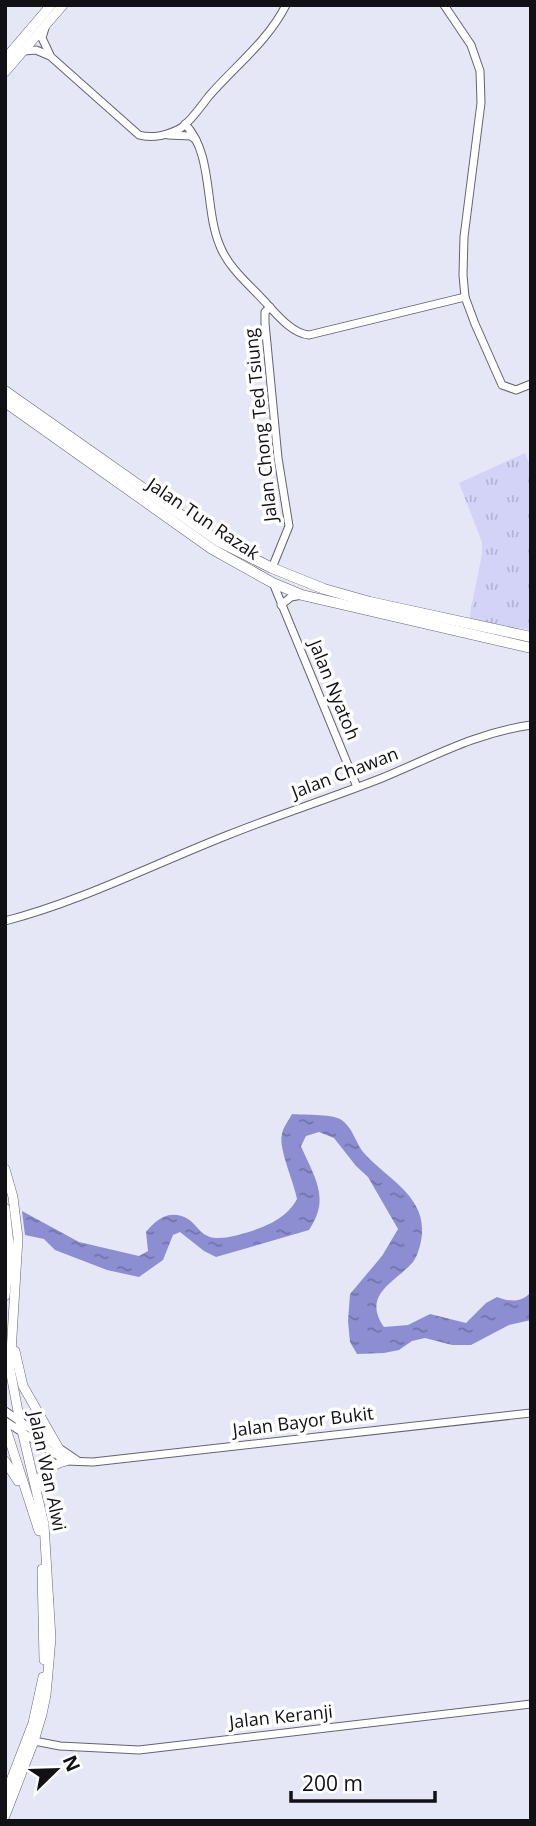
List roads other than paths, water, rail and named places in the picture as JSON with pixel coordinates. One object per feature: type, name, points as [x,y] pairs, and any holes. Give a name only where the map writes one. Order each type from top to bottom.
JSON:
[{"type":"highway","points":[[5,383],[42,410],[56,431]]},
{"type":"highway","points":[[5,391],[39,419]]},
{"type":"highway","points":[[5,402],[39,419]]},
{"type":"highway","points":[[5,409],[34,427],[56,431]]},
{"type":"highway","name":"Jalan Tun Razak","points":[[39,419],[218,541],[272,568],[324,589],[358,599],[531,637]]},
{"type":"highway","name":"Jalan Tun Razak","points":[[56,431],[212,549],[273,583],[302,595],[531,648]]},
{"type":"main road","points":[[5,72],[8,60],[51,5]]},
{"type":"main road","points":[[8,60],[24,51],[64,5]]},
{"type":"main road","points":[[5,78],[8,60]]},
{"type":"main road","name":"Jalan Wan Alwi","points":[[5,1169],[13,1197],[10,1369],[46,1542],[51,1638],[46,1695],[34,1741],[5,1816]]},
{"type":"main road","name":"Jalan Wan Alwi","points":[[5,1208],[13,1236],[5,1296]]},
{"type":"main road","points":[[12,1336],[23,1386],[59,1449]]},
{"type":"main road","name":"Jalan Wan Alwi","points":[[5,1426],[37,1522],[45,1653],[37,1709],[5,1796]]},
{"type":"main road","points":[[5,1461],[25,1491]]},
{"type":"main road","points":[[40,1506],[38,1482],[41,1475],[50,1467],[66,1461]]},
{"type":"street","points":[[165,135],[186,124],[257,46],[278,20],[286,5]]},
{"type":"street","points":[[444,5],[471,45],[481,79],[478,131],[462,256],[465,297],[502,385],[516,390],[531,384]]},
{"type":"street","points":[[45,28],[42,38],[50,56]]},
{"type":"street","points":[[24,51],[36,50],[50,56],[132,130],[149,137],[165,135],[196,138]]},
{"type":"street","points":[[202,105],[194,121],[196,138],[220,247],[235,269],[294,329],[309,335],[465,297]]},
{"type":"street","points":[[186,124],[196,138]]},
{"type":"street","points":[[259,294],[264,318]]},
{"type":"street","name":"Jalan Chong Ted Tsiung","points":[[271,308],[264,318],[278,458],[289,526],[272,568]]},
{"type":"street","name":"Jalan Nyatoh","points":[[273,583],[357,787]]},
{"type":"street","points":[[281,605],[290,597],[302,595]]},
{"type":"street","name":"Jalan Chawan","points":[[5,921],[36,913],[484,734],[531,724]]},
{"type":"street","points":[[5,1411],[79,1461]]},
{"type":"street","name":"Jalan Bayor Bukit","points":[[66,1461],[93,1462],[531,1413]]},
{"type":"street","points":[[5,1421],[66,1461]]},
{"type":"street","name":"Jalan Keranji","points":[[34,1741],[60,1746],[139,1750],[531,1704]]},
{"type":"water","points":[[292,1114],[324,1115],[340,1119],[348,1126],[364,1153],[402,1188],[417,1208],[422,1232],[417,1256],[384,1290],[376,1306],[384,1327],[408,1325],[430,1314],[466,1323],[486,1303],[497,1297],[516,1301],[531,1292],[531,1320],[509,1325],[471,1345],[452,1345],[425,1338],[412,1341],[399,1350],[357,1354],[350,1342],[350,1294],[382,1256],[398,1229],[368,1177],[334,1138],[319,1132],[306,1136],[301,1146],[315,1178],[320,1198],[316,1218],[309,1230],[216,1257],[180,1232],[173,1235],[163,1260],[139,1277],[107,1270],[55,1250],[44,1239],[25,1235],[22,1211],[79,1242],[139,1256],[148,1251],[146,1232],[165,1216],[182,1216],[203,1234],[217,1238],[235,1236],[272,1223],[284,1215],[297,1199],[281,1140]]}]
